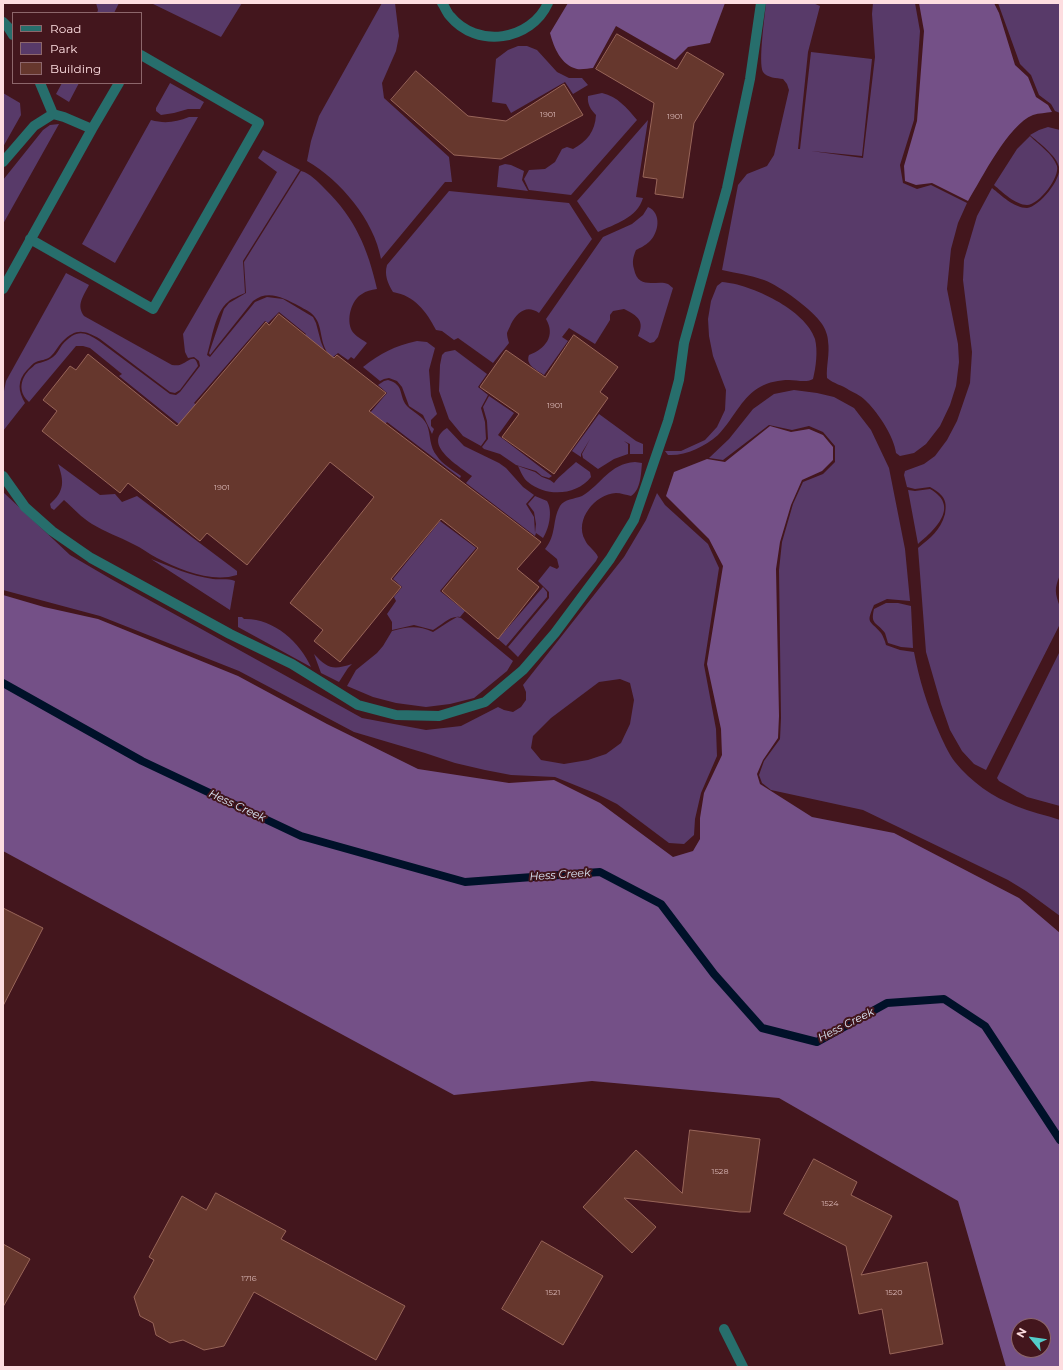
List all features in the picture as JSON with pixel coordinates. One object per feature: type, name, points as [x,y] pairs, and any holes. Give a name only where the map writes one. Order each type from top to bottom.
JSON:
[{"type":"street","points":[[442,3],[450,17],[466,29],[484,36],[503,37],[521,31],[537,20],[548,3]]},
{"type":"street","points":[[3,476],[25,506],[52,531],[92,558],[235,636],[292,664],[358,705],[396,715],[439,716],[484,702],[523,670],[555,633],[610,559],[634,520],[668,421],[679,380],[684,343],[727,188],[750,79],[761,3]]},
{"type":"street","points":[[3,22],[12,33]]},
{"type":"street","points":[[30,239],[153,309],[259,123],[142,56]]},
{"type":"street","points":[[40,84],[53,114]]},
{"type":"street","points":[[3,289],[118,84]]},
{"type":"street","points":[[3,162],[34,126],[53,114],[92,129]]},
{"type":"street","points":[[724,1329],[743,1367]]},
{"type":"green space","points":[[96,3],[119,3],[114,12],[97,12]]},
{"type":"green space","points":[[151,3],[242,3],[221,37]]},
{"type":"green space","points":[[382,3],[395,3],[399,36],[396,51],[382,83],[384,98],[449,157],[452,182],[445,182],[381,259],[371,230],[354,202],[332,179],[307,161],[311,141],[319,116]]},
{"type":"green space","points":[[766,3],[813,3],[820,6],[808,52],[798,149],[800,149],[811,52],[872,59],[862,156],[811,151],[863,158],[875,57],[872,14],[873,3],[915,3],[920,31],[914,120],[900,165],[903,183],[917,189],[931,185],[967,203],[958,223],[951,249],[947,289],[958,344],[959,362],[956,386],[950,405],[940,426],[926,444],[914,453],[900,456],[896,453],[889,433],[872,407],[859,395],[827,378],[829,351],[827,337],[826,332],[818,318],[796,299],[771,283],[754,277],[722,270],[738,185],[747,174],[767,166],[774,155],[789,90],[783,79],[770,77],[763,72],[761,49]]},
{"type":"green space","points":[[998,3],[1060,3],[1060,113],[1055,111],[1051,104],[1039,95],[1031,75],[1020,64]]},
{"type":"green space","points":[[518,46],[527,46],[537,50],[557,72],[569,78],[582,78],[588,85],[573,94],[565,82],[511,113],[506,104],[492,102],[496,59],[508,50]]},
{"type":"green space","points":[[170,83],[204,102],[200,109],[188,109],[161,115],[156,111],[156,108]]},
{"type":"green space","points":[[61,84],[78,84],[69,102],[56,94]]},
{"type":"green space","points":[[3,93],[20,103],[21,115],[3,147]]},
{"type":"green space","points":[[602,93],[617,100],[637,120],[571,195],[529,190],[524,179],[529,170],[545,169],[555,162],[562,149],[567,147],[573,149],[586,139],[592,131],[596,115],[590,107],[588,96]]},
{"type":"green space","points":[[189,117],[198,117],[115,263],[82,244],[151,120],[170,122]]},
{"type":"green space","points":[[648,120],[636,197],[643,198],[640,205],[636,211],[625,220],[598,232],[577,201]]},
{"type":"green space","points":[[59,124],[3,224],[3,180],[43,130],[50,125]]},
{"type":"green space","points":[[1048,127],[1060,130],[1060,575],[1056,591],[1060,609],[1060,624],[986,770],[974,764],[962,751],[950,730],[926,652],[918,548],[940,525],[945,514],[946,504],[941,495],[930,487],[915,489],[907,487],[904,475],[905,471],[924,464],[935,456],[947,440],[957,421],[970,383],[972,352],[963,280],[964,260],[977,216],[992,188],[1013,204],[1027,208],[1037,203],[1049,192],[1059,172],[1058,163],[1042,145],[1030,135]]},
{"type":"green space","points":[[1030,136],[1052,158],[1057,166],[1057,171],[1052,183],[1043,196],[1032,204],[1027,205],[1014,201],[994,185],[1017,149]]},
{"type":"green space","points":[[263,150],[300,170],[243,261],[245,293],[230,301],[220,312],[214,326],[207,355],[210,357],[255,302],[267,297],[283,299],[313,317],[326,354],[298,345],[306,334],[279,312],[268,323],[265,321],[194,403],[229,432],[206,446],[119,376],[122,374],[90,348],[83,346],[76,346],[29,402],[25,398],[22,390],[22,382],[26,374],[35,364],[53,357],[67,340],[80,333],[89,335],[99,341],[170,394],[176,395],[180,392],[200,366],[199,361],[194,357],[188,358],[185,352],[183,334],[277,172],[258,158]]},
{"type":"green space","points":[[505,164],[524,171],[522,180],[528,191],[497,187],[499,166]]},
{"type":"green space","points":[[301,171],[314,178],[345,211],[365,247],[377,289],[367,291],[358,297],[352,305],[349,321],[353,333],[367,343],[354,359],[351,357],[348,360],[338,353],[332,358],[325,348],[319,325],[312,314],[309,311],[282,298],[270,295],[259,297],[253,301],[210,355],[209,353],[224,309],[229,303],[246,293],[244,262]]},
{"type":"green space","points":[[449,191],[569,203],[592,239],[539,313],[535,310],[526,309],[516,316],[507,333],[509,343],[493,363],[458,338],[454,340],[442,331],[436,330],[419,305],[408,297],[393,292],[387,279],[387,265]]},
{"type":"green space","points":[[648,207],[657,218],[657,229],[649,242],[636,250],[633,264],[636,276],[640,280],[649,283],[664,283],[673,288],[658,337],[654,342],[650,343],[638,336],[641,326],[639,320],[633,314],[624,309],[613,311],[610,315],[610,320],[595,344],[569,328],[562,337],[568,341],[544,375],[532,367],[528,359],[529,355],[540,349],[547,341],[549,336],[549,325],[546,319],[603,237],[632,224],[643,215]]},
{"type":"green space","points":[[66,273],[89,285],[80,305],[84,316],[172,365],[180,365],[193,359],[197,362],[198,366],[180,390],[175,393],[170,392],[100,339],[85,332],[72,334],[62,342],[50,357],[30,366],[21,378],[20,390],[25,403],[3,431],[3,396],[6,381]]},
{"type":"green space","points":[[722,282],[734,284],[762,293],[776,300],[801,318],[810,328],[815,339],[816,359],[813,379],[804,381],[778,381],[760,387],[746,398],[724,428],[713,439],[694,450],[681,454],[668,455],[665,451],[681,451],[705,440],[717,427],[725,410],[726,390],[713,356],[709,336],[708,319],[711,301],[717,286]]},
{"type":"green space","points":[[417,341],[427,342],[435,348],[429,370],[431,396],[437,414],[431,420],[431,426],[434,429],[432,434],[423,415],[409,406],[402,387],[397,381],[389,378],[380,381],[363,367],[388,351],[401,345]]},
{"type":"green space","points":[[455,350],[487,374],[478,387],[488,395],[481,408],[485,422],[486,439],[481,446],[463,436],[449,419],[439,391],[442,355],[445,352]]},
{"type":"green space","points":[[388,380],[397,385],[407,406],[420,416],[427,425],[431,445],[439,459],[461,476],[460,478],[387,422],[378,432],[364,420],[387,393],[378,385]]},
{"type":"green space","points":[[794,390],[834,397],[854,408],[871,430],[889,468],[905,549],[910,601],[887,599],[874,605],[870,615],[870,621],[881,633],[886,645],[900,650],[914,652],[918,672],[934,721],[948,751],[961,769],[975,782],[999,798],[1021,808],[1060,820],[1060,916],[1026,891],[1008,880],[863,810],[771,790],[762,783],[759,775],[764,761],[780,739],[779,570],[782,542],[793,504],[803,482],[823,474],[835,462],[835,446],[823,432],[809,426],[792,430],[769,425],[723,460],[709,458],[729,439],[753,409],[774,394]]},
{"type":"green space","points":[[489,396],[514,413],[498,435],[552,476],[549,478],[542,476],[536,471],[516,465],[500,454],[482,447],[488,439],[487,421],[483,407]]},
{"type":"green space","points":[[599,414],[636,441],[643,444],[643,454],[630,454],[630,444],[624,441],[628,444],[628,454],[614,459],[598,469],[583,458],[582,454],[590,439],[581,454],[581,457],[572,451]]},
{"type":"green space","points":[[447,428],[464,446],[506,468],[523,487],[534,495],[526,504],[534,517],[535,533],[536,524],[534,512],[528,504],[535,496],[547,501],[550,510],[550,520],[543,538],[536,533],[535,536],[466,483],[472,476],[452,461],[440,448],[438,441],[440,434]]},
{"type":"green space","points":[[576,462],[590,472],[591,477],[577,488],[561,492],[552,492],[535,487],[525,479],[518,466],[535,472],[554,483]]},
{"type":"green space","points":[[635,462],[642,463],[640,481],[637,490],[631,496],[616,493],[608,494],[594,503],[588,509],[584,517],[582,532],[586,542],[598,557],[596,561],[518,657],[508,647],[549,598],[549,592],[538,581],[550,566],[557,569],[559,567],[557,559],[545,549],[551,538],[560,506],[567,501],[582,496],[612,470],[619,466]]},
{"type":"green space","points":[[58,464],[100,495],[115,494],[122,502],[137,496],[237,571],[237,575],[217,577],[186,571],[166,563],[136,546],[102,530],[81,516],[64,500],[54,510],[51,508],[50,504],[58,495],[62,486]]},
{"type":"green space","points":[[930,489],[939,496],[943,503],[944,510],[938,524],[918,544],[908,490],[915,491]]},
{"type":"green space","points":[[3,492],[70,555],[362,718],[426,730],[461,726],[498,707],[513,712],[521,707],[526,700],[526,692],[523,685],[624,557],[646,520],[657,493],[665,505],[708,544],[719,568],[704,665],[716,729],[717,756],[701,793],[695,819],[694,835],[684,844],[669,843],[617,804],[555,777],[511,775],[485,770],[455,763],[354,732],[239,671],[100,616],[3,590]],"holes":[[[620,679],[630,683],[634,700],[630,724],[621,743],[606,754],[588,760],[564,764],[541,760],[531,748],[533,736],[551,718],[599,682]]]},
{"type":"green space","points":[[440,521],[476,548],[440,591],[465,611],[460,617],[449,619],[433,630],[414,625],[392,630],[392,622],[387,614],[396,601],[394,597],[402,587],[393,579]]},
{"type":"green space","points":[[151,559],[197,576],[235,581],[230,610]]},
{"type":"green space","points":[[543,587],[547,592],[547,597],[506,646],[498,639]]},
{"type":"green space","points":[[886,603],[898,603],[911,606],[913,648],[901,647],[888,643],[885,633],[875,623],[873,618],[874,609]]},
{"type":"green space","points":[[238,617],[265,623],[284,633],[300,649],[311,667],[238,627]]},
{"type":"green space","points":[[457,617],[461,618],[513,661],[507,671],[474,698],[450,704],[426,707],[396,703],[373,697],[347,686],[356,670],[377,653],[392,631],[412,627],[422,628],[433,632]]},
{"type":"green space","points":[[1060,651],[1060,806],[1027,797],[999,781],[997,778]]},
{"type":"green space","points":[[314,654],[323,663],[331,667],[340,667],[352,664],[339,682],[321,673]]},
{"type":"shaded area","points":[[568,3],[725,3],[710,43],[688,47],[675,60],[616,26],[593,68],[577,69],[571,67],[562,60],[556,50],[550,33]]},
{"type":"shaded area","points":[[919,3],[994,3],[999,13],[1015,65],[1028,77],[1036,97],[1048,105],[1052,112],[1033,115],[1014,129],[996,153],[968,201],[932,183],[916,185],[905,181],[904,166],[917,121],[924,31]]},
{"type":"shaded area","points":[[770,426],[791,432],[809,429],[823,435],[833,447],[833,460],[822,471],[802,480],[791,505],[780,542],[776,569],[779,716],[778,738],[763,760],[757,774],[760,784],[812,817],[894,833],[1019,898],[1060,933],[1060,1367],[1006,1367],[958,1201],[779,1098],[592,1081],[454,1095],[3,851],[3,595],[44,607],[98,619],[238,676],[327,724],[418,769],[509,783],[554,780],[600,803],[673,857],[693,851],[700,839],[700,818],[704,793],[722,755],[721,729],[707,664],[723,566],[709,539],[666,496],[674,472],[707,459],[725,462]]},
{"type":"building","points":[[617,34],[677,69],[687,52],[724,74],[694,123],[683,198],[655,194],[657,179],[643,177],[654,103],[596,69]]},
{"type":"building","points":[[416,71],[468,116],[506,121],[564,84],[583,115],[501,159],[454,155],[391,100]]},
{"type":"building","points":[[279,314],[334,358],[337,355],[386,393],[369,411],[541,542],[517,569],[539,587],[498,639],[442,591],[478,548],[441,519],[391,579],[401,587],[340,662],[314,641],[323,630],[290,603],[374,497],[330,462],[247,565],[207,533],[200,541],[128,483],[120,493],[42,431],[57,411],[43,400],[70,366],[76,370],[88,354],[177,426],[266,322],[269,325]]},
{"type":"building","points":[[574,335],[618,367],[600,392],[608,398],[554,474],[502,437],[519,414],[480,387],[506,350],[545,377]]},
{"type":"building","points":[[3,908],[43,928],[3,1006]]},
{"type":"building","points":[[690,1130],[760,1139],[750,1212],[624,1198],[656,1227],[632,1253],[583,1207],[636,1150],[682,1193]]},
{"type":"building","points":[[814,1159],[857,1182],[851,1195],[892,1216],[861,1275],[927,1262],[943,1344],[890,1354],[882,1309],[859,1314],[846,1246],[784,1214]]},
{"type":"building","points":[[216,1193],[286,1231],[281,1239],[405,1306],[376,1360],[254,1292],[224,1346],[204,1350],[183,1340],[170,1343],[156,1335],[153,1323],[140,1316],[134,1297],[154,1260],[149,1257],[182,1196],[206,1210]]},
{"type":"building","points":[[542,1241],[603,1276],[563,1345],[502,1309]]},
{"type":"building","points":[[3,1244],[30,1259],[3,1307]]},
{"type":"waterway","name":"Hess Creek","points":[[3,683],[142,761],[301,836],[465,882],[600,872],[661,904],[714,974],[762,1028],[817,1042],[887,1003],[944,999],[985,1026],[1060,1140]]}]
